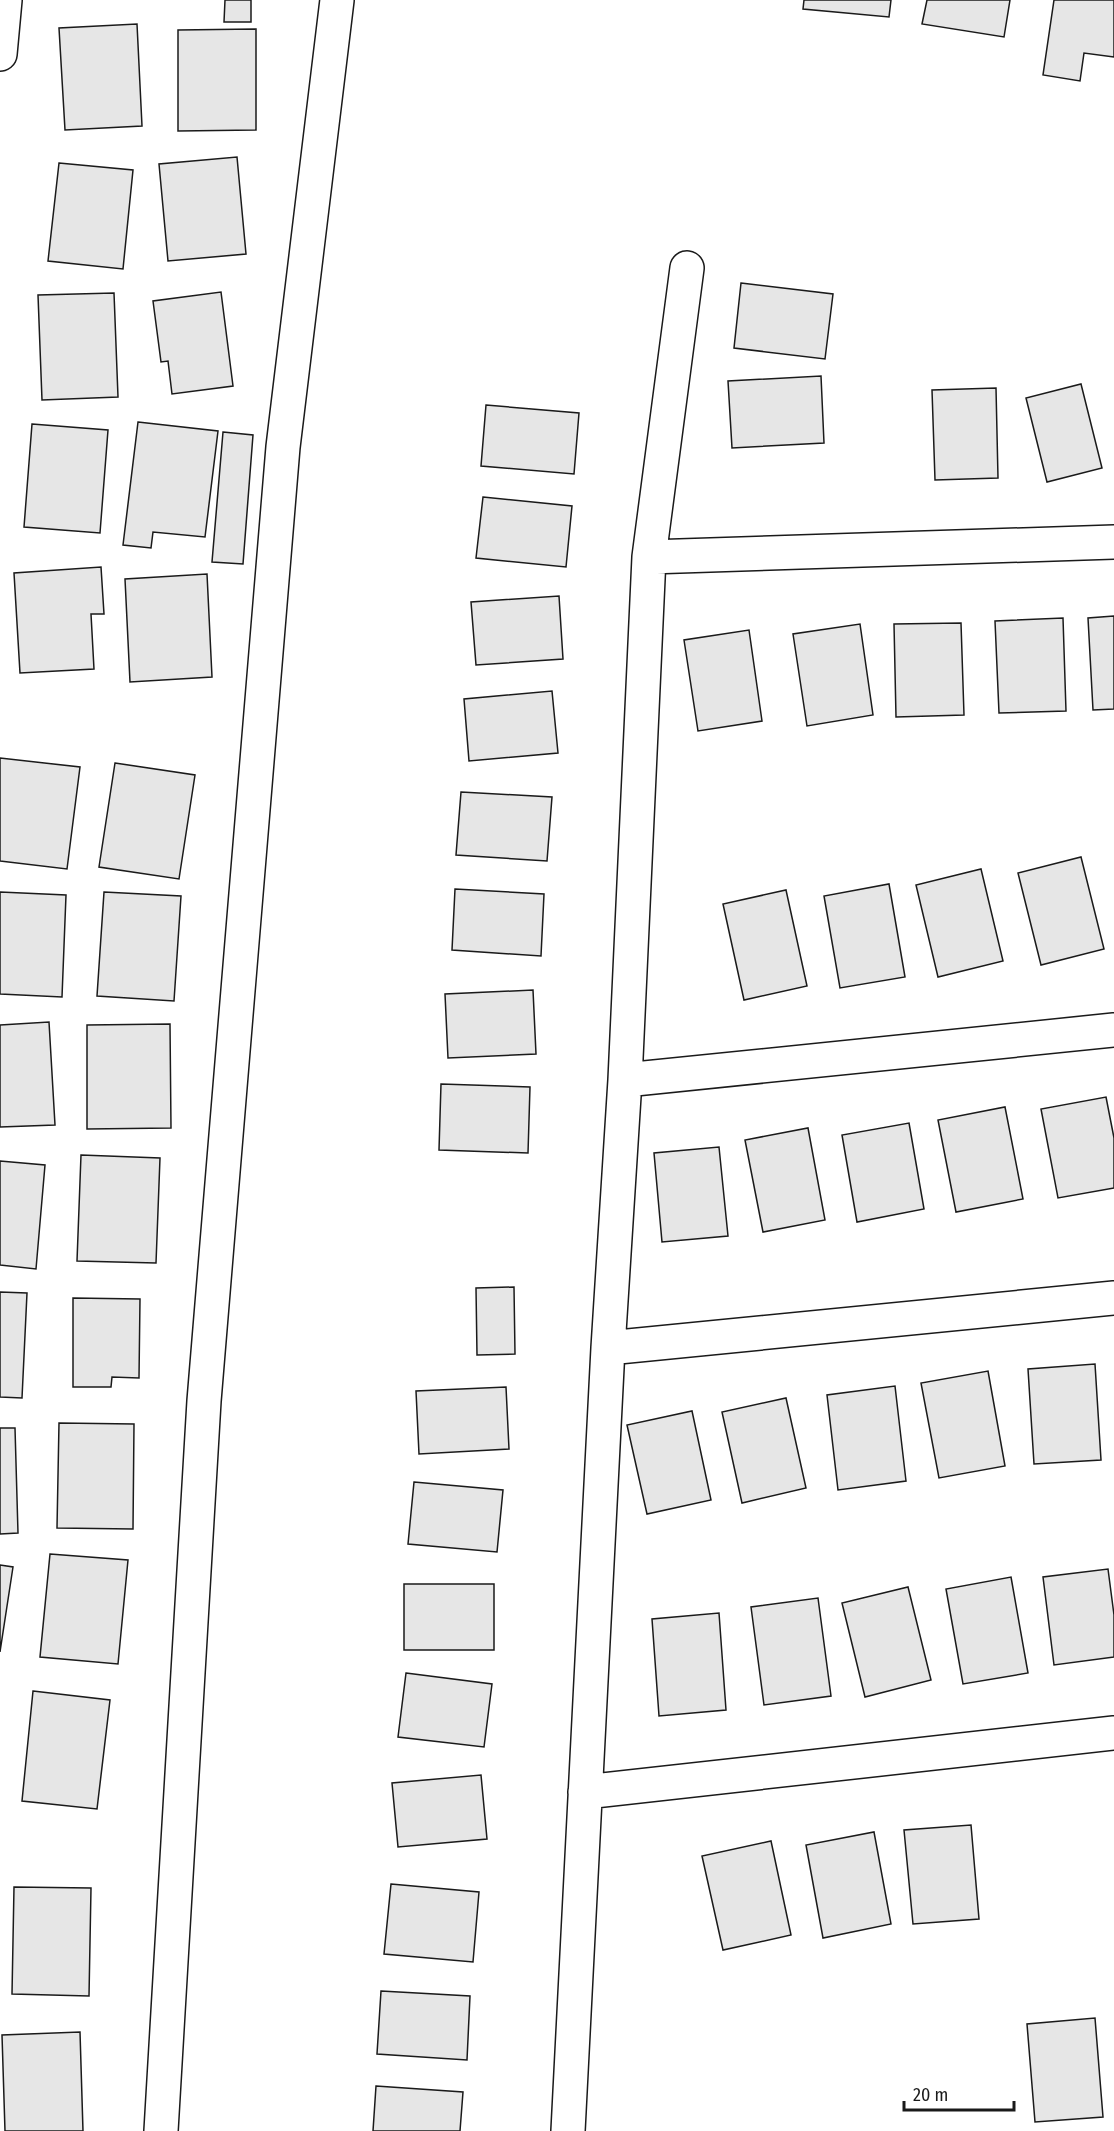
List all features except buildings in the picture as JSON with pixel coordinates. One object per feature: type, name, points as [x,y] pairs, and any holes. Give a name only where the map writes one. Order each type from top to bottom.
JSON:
[{"type":"street","points":[[0,54],[5,0]]},
{"type":"street","points":[[161,2131],[205,1389],[283,447],[337,0]]},
{"type":"street","points":[[568,2131],[608,1348],[625,1080],[649,557],[687,268]]},
{"type":"street","points":[[649,557],[1114,542]]},
{"type":"street","points":[[625,1080],[1114,1030]]},
{"type":"street","points":[[608,1348],[1114,1298]]},
{"type":"street","points":[[585,1792],[1114,1733]]}]
